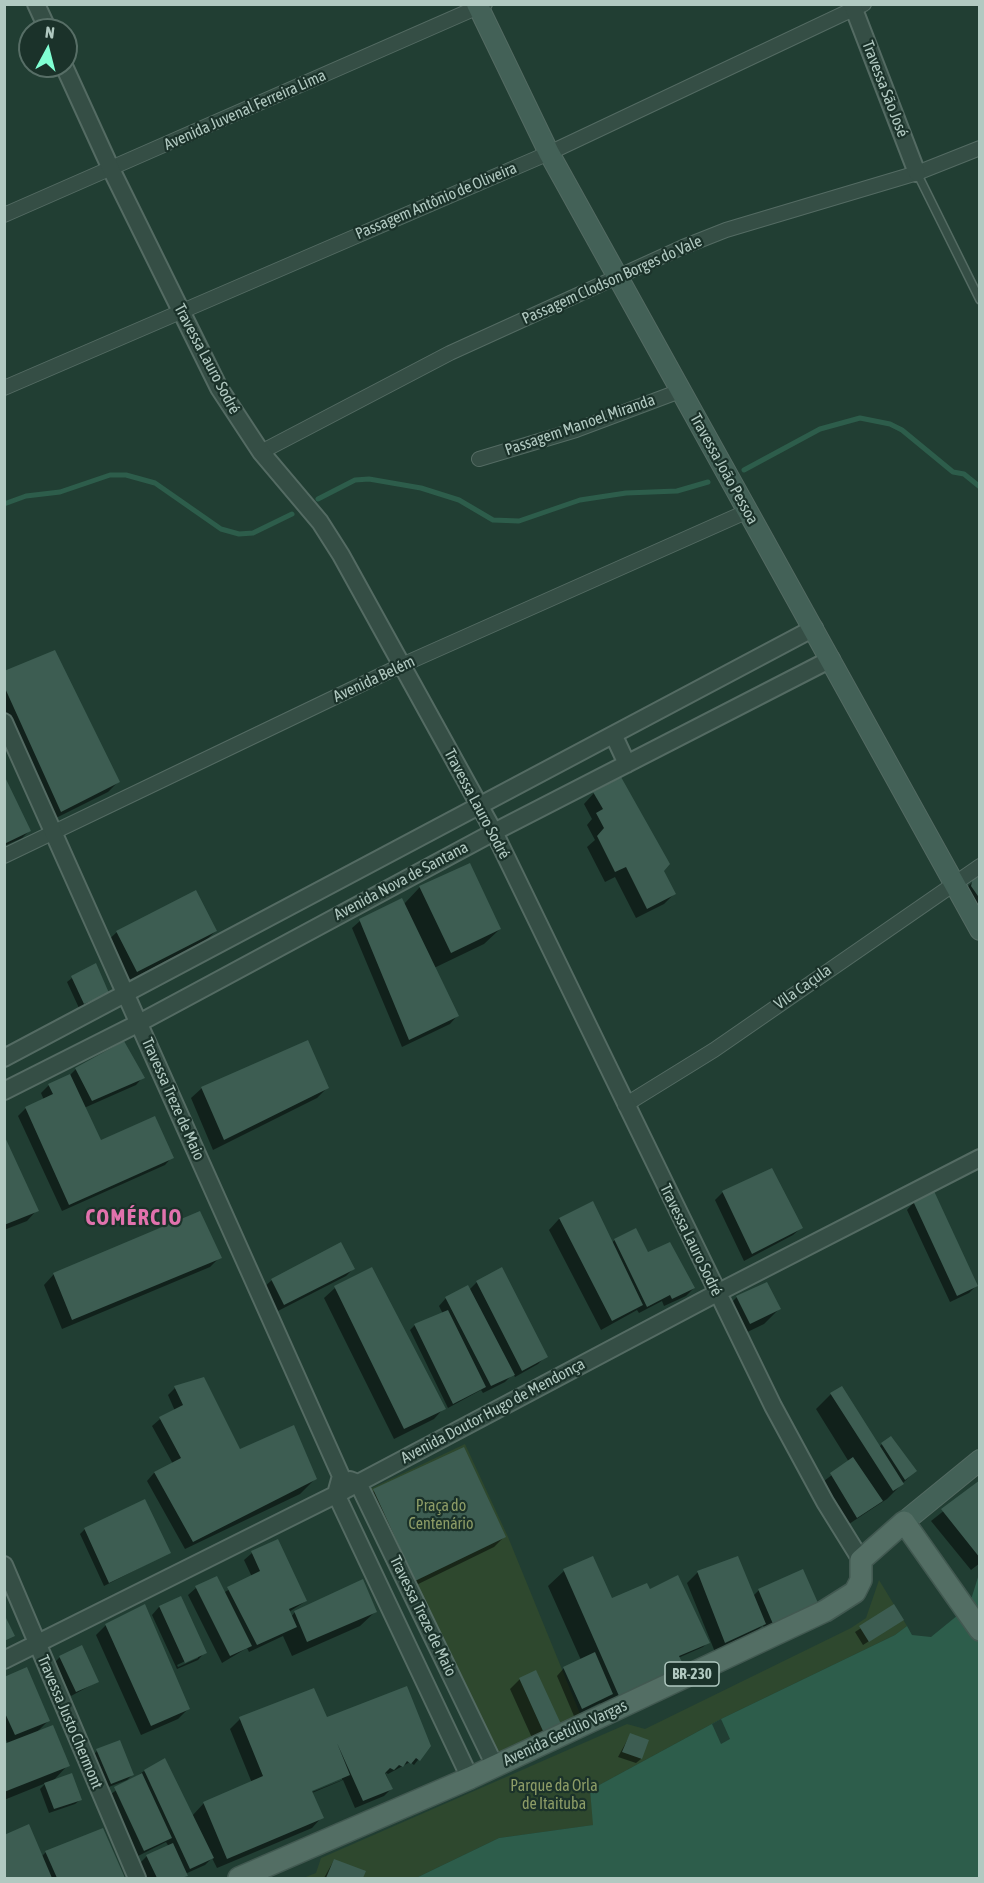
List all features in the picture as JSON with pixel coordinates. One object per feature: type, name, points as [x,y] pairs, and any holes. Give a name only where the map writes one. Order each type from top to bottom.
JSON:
[{"type":"main road","name":"Travessa João Pessoa","points":[[480,5],[549,153],[980,930]]},
{"type":"main road","points":[[861,1560],[980,1460]]},
{"type":"main road","points":[[904,1522],[980,1630]]},
{"type":"main road","name":"Avenida Getúlio Vargas","points":[[239,1878],[470,1778],[841,1602],[855,1592],[861,1580],[861,1560]]},
{"type":"street","points":[[36,4],[42,18]]},
{"type":"street","name":"Avenida Juvenal Ferreira Lima","points":[[4,215],[480,5]]},
{"type":"street","name":"Passagem Antônio de Oliveira","points":[[4,388],[549,153],[857,6]]},
{"type":"street","name":"Travessa São José","points":[[857,6],[917,173]]},
{"type":"street","name":"Travessa Lauro Sodré","points":[[69,78],[111,169],[219,388],[261,452],[320,522],[494,832],[717,1293],[825,1502],[861,1560]]},
{"type":"street","name":"Passagem Clodson Borges do Vale","points":[[261,452],[450,353],[726,230],[917,173],[980,148]]},
{"type":"street","name":"Passagem Manoel Miranda","points":[[479,459],[576,430],[680,391]]},
{"type":"street","name":"Avenida Belém","points":[[4,856],[402,665],[747,511]]},
{"type":"street","name":"Avenida Nova de Santana","points":[[4,1058],[127,995],[814,628]]},
{"type":"street","name":"Avenida Nova de Santana","points":[[4,1091],[139,1023],[494,832],[831,659]]},
{"type":"street","name":"Travessa Treze de Maio","points":[[4,722],[341,1476]]},
{"type":"street","points":[[614,736],[627,764]]},
{"type":"street","name":"Vila Caçula","points":[[626,1105],[714,1050],[980,866]]},
{"type":"street","points":[[288,909],[302,934]]},
{"type":"street","points":[[224,943],[238,968]]},
{"type":"street","name":"Avenida Doutor Hugo de Mendonça","points":[[4,1660],[358,1483],[717,1293],[980,1158]]},
{"type":"street","points":[[336,1494],[341,1476],[358,1483]]},
{"type":"street","name":"Travessa Treze de Maio","points":[[358,1483],[495,1766]]},
{"type":"street","name":"Travessa Treze de Maio","points":[[336,1494],[470,1778]]},
{"type":"street","name":"Travessa Justo Chermont","points":[[4,1565],[137,1878]]},
{"type":"street","points":[[393,1615],[416,1603]]},
{"type":"lane","points":[[917,173],[980,300]]},
{"type":"green space","name":"Praça do Centenário","points":[[465,1444],[508,1537],[581,1716],[497,1753],[370,1489]]},
{"type":"green space","name":"Parque da Orla de Itaituba","points":[[879,1580],[907,1626],[895,1635],[721,1719],[590,1790],[594,1825],[499,1838],[416,1878],[303,1878],[316,1873],[321,1858],[627,1724],[645,1729],[851,1628],[866,1618]]},
{"type":"shaded area","points":[[979,1574],[979,1878],[416,1878],[499,1838],[593,1825],[590,1790],[721,1719],[895,1635],[907,1626],[912,1635],[931,1637],[969,1606]]},
{"type":"pier","points":[[721,1719],[730,1739],[721,1744],[712,1724]]},
{"type":"building","points":[[55,650],[120,782],[61,812],[4,686],[4,671]]},
{"type":"building","points":[[4,775],[31,831],[4,844]]},
{"type":"building","points":[[621,777],[670,864],[664,871],[676,894],[647,909],[626,867],[615,872],[597,836],[604,828],[596,813],[603,809],[593,792]]},
{"type":"building","points":[[470,863],[501,929],[451,953],[419,886]]},
{"type":"building","points":[[980,874],[980,899],[971,886],[973,878]]},
{"type":"building","points":[[196,890],[217,931],[137,972],[116,931]]},
{"type":"building","points":[[402,898],[459,1016],[409,1040],[359,919]]},
{"type":"building","points":[[96,963],[109,993],[84,1004],[71,976]]},
{"type":"building","points":[[308,1040],[329,1088],[224,1140],[201,1087]]},
{"type":"building","points":[[124,1041],[145,1078],[92,1101],[75,1068]]},
{"type":"building","points":[[70,1074],[101,1140],[155,1116],[174,1158],[69,1205],[25,1107],[53,1094],[48,1084]]},
{"type":"building","points":[[4,1135],[39,1211],[4,1225]]},
{"type":"building","points":[[772,1168],[803,1228],[752,1254],[722,1191]]},
{"type":"building","points":[[934,1191],[978,1286],[957,1296],[913,1201]]},
{"type":"building","points":[[593,1201],[643,1305],[612,1321],[559,1218]]},
{"type":"building","points":[[200,1211],[222,1258],[72,1320],[53,1273]]},
{"type":"building","points":[[636,1228],[648,1252],[670,1242],[695,1288],[672,1299],[670,1295],[647,1307],[614,1239]]},
{"type":"building","points":[[341,1242],[355,1269],[284,1305],[271,1279]]},
{"type":"building","points":[[372,1267],[446,1409],[404,1429],[334,1286]]},
{"type":"building","points":[[502,1267],[548,1357],[522,1371],[476,1281]]},
{"type":"building","points":[[767,1282],[781,1309],[750,1324],[736,1296]]},
{"type":"building","points":[[468,1285],[515,1375],[491,1386],[445,1297]]},
{"type":"building","points":[[448,1310],[486,1387],[453,1404],[414,1324]]},
{"type":"building","points":[[204,1377],[240,1449],[294,1425],[317,1479],[193,1542],[154,1472],[181,1458],[159,1417],[183,1405],[174,1386]]},
{"type":"building","points":[[842,1386],[904,1484],[893,1491],[830,1393]]},
{"type":"building","points":[[891,1436],[917,1471],[905,1480],[881,1443]]},
{"type":"building","points":[[464,1447],[506,1537],[415,1581],[373,1489]]},
{"type":"building","points":[[853,1457],[883,1501],[857,1518],[830,1473]]},
{"type":"building","points":[[980,1480],[980,1558],[941,1509]]},
{"type":"building","points":[[145,1499],[171,1553],[109,1583],[84,1528]]},
{"type":"building","points":[[278,1539],[307,1601],[289,1609],[297,1627],[257,1645],[227,1587],[260,1571],[251,1551]]},
{"type":"building","points":[[593,1556],[612,1598],[647,1583],[650,1589],[678,1575],[710,1643],[679,1656],[684,1666],[619,1696],[563,1569]]},
{"type":"building","points":[[738,1556],[766,1624],[725,1643],[697,1571]]},
{"type":"building","points":[[803,1569],[818,1603],[773,1624],[758,1589]]},
{"type":"building","points":[[217,1576],[252,1646],[230,1656],[195,1586]]},
{"type":"building","points":[[363,1579],[377,1612],[307,1642],[294,1611]]},
{"type":"building","points":[[181,1596],[207,1653],[185,1663],[159,1606]]},
{"type":"building","points":[[145,1604],[190,1709],[151,1726],[105,1624]]},
{"type":"building","points":[[894,1604],[904,1620],[869,1642],[859,1626]]},
{"type":"building","points":[[4,1614],[15,1636],[4,1641]]},
{"type":"building","points":[[82,1645],[99,1682],[76,1692],[59,1656]]},
{"type":"building","points":[[595,1652],[613,1694],[582,1709],[563,1667]]},
{"type":"building","points":[[27,1667],[50,1721],[15,1735],[4,1711],[4,1677]]},
{"type":"building","points":[[536,1670],[561,1724],[543,1731],[519,1678]]},
{"type":"building","points":[[407,1686],[431,1746],[420,1761],[416,1758],[411,1764],[407,1761],[403,1767],[399,1765],[394,1770],[390,1768],[385,1773],[393,1789],[363,1801],[337,1743],[350,1775],[312,1791],[324,1818],[227,1859],[203,1802],[263,1776],[239,1717],[314,1688],[327,1717]]},
{"type":"building","points":[[53,1725],[70,1766],[4,1792],[4,1744]]},
{"type":"building","points":[[630,1733],[649,1740],[642,1759],[622,1752]]},
{"type":"building","points":[[120,1740],[134,1775],[111,1784],[96,1749]]},
{"type":"building","points":[[165,1758],[214,1858],[190,1869],[144,1770]]},
{"type":"building","points":[[72,1773],[82,1800],[54,1809],[44,1783]]},
{"type":"building","points":[[142,1773],[172,1838],[144,1851],[114,1787]]},
{"type":"building","points":[[29,1824],[52,1878],[4,1878],[4,1835]]},
{"type":"building","points":[[103,1828],[125,1878],[57,1878],[45,1851]]},
{"type":"building","points":[[173,1843],[188,1876],[157,1878],[146,1855]]},
{"type":"building","points":[[334,1859],[366,1871],[363,1878],[326,1878]]},
{"type":"waterway","points":[[744,470],[820,429],[860,418],[890,424],[902,430],[953,472],[964,474],[980,487]]},
{"type":"waterway","points":[[4,504],[26,496],[60,492],[110,475],[126,475],[155,483],[221,529],[239,534],[253,533],[292,514]]},
{"type":"waterway","points":[[318,499],[355,480],[369,479],[421,488],[459,500],[493,520],[519,521],[580,500],[626,493],[677,491],[708,482]]},
{"type":"district","name":"COMÉRCIO","points":[[134,1218]]}]
